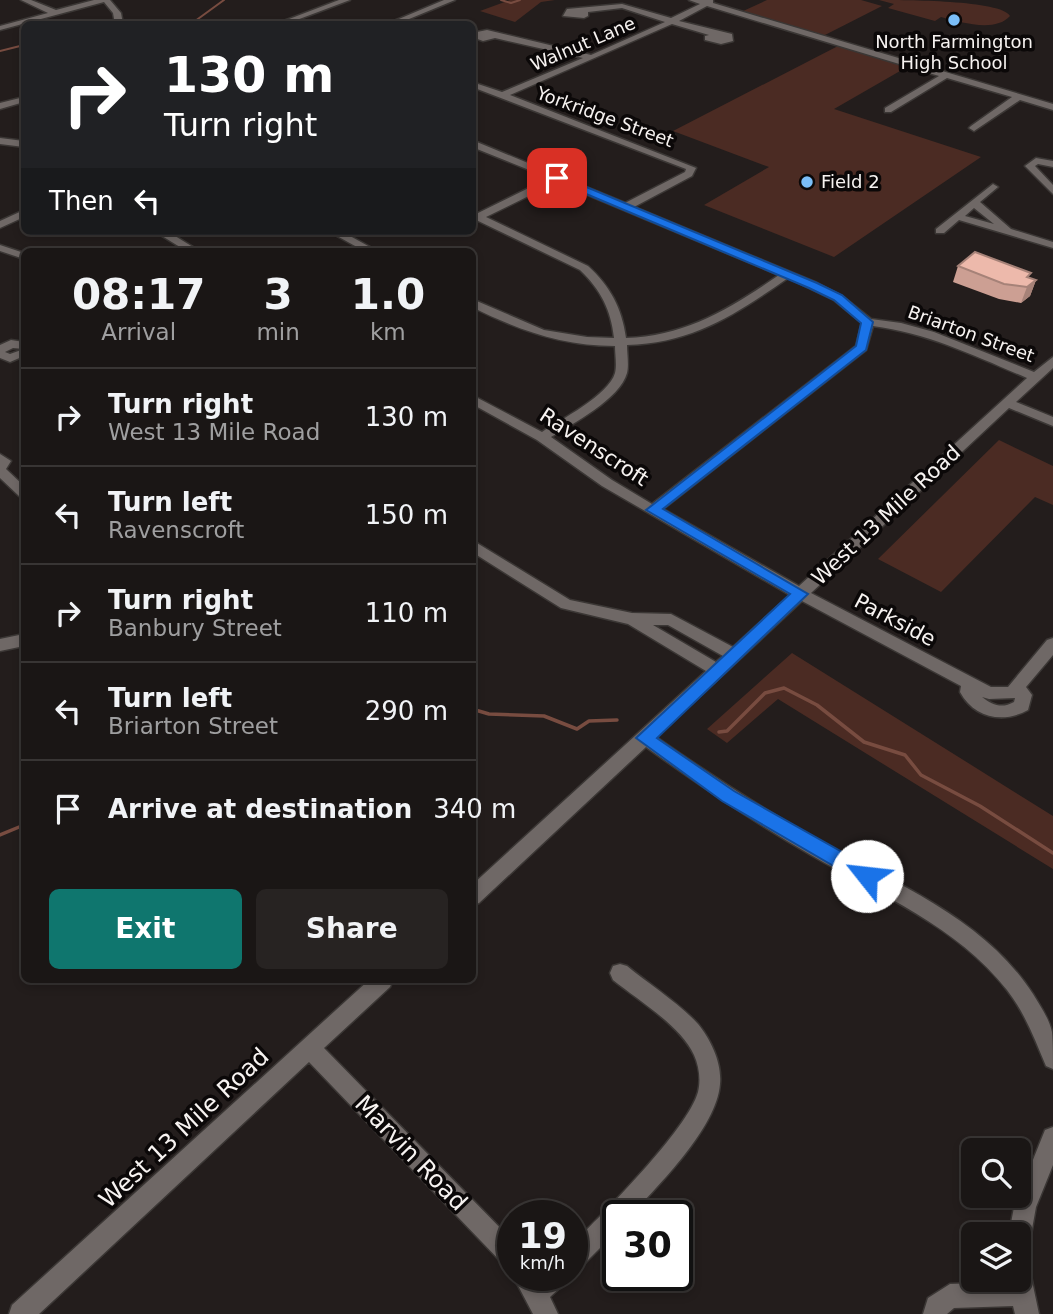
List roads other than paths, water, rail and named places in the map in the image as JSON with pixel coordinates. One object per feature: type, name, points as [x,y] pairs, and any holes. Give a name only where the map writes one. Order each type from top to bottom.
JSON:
[{"type":"street","points":[[25,0],[53,12]]},
{"type":"street","points":[[23,21],[104,0],[117,13],[118,21]]},
{"type":"street","points":[[288,21],[346,0]]},
{"type":"street","points":[[398,21],[451,0]]},
{"type":"street","points":[[693,0],[710,2],[1053,107]]},
{"type":"street","name":"Walnut Lane","points":[[501,96],[592,58],[710,2]]},
{"type":"street","points":[[584,12],[622,6],[714,34]]},
{"type":"street","points":[[0,28],[21,22]]},
{"type":"street","points":[[494,36],[592,58]]},
{"type":"street","points":[[888,110],[946,75]]},
{"type":"street","name":"Yorkridge Street","points":[[476,87],[691,168],[689,174],[626,207]]},
{"type":"street","points":[[974,128],[1018,97]]},
{"type":"street","points":[[0,106],[21,101]]},
{"type":"street","points":[[0,141],[21,144]]},
{"type":"street","points":[[476,145],[787,274],[838,298],[867,322],[862,347],[653,510]]},
{"type":"street","points":[[1053,164],[1032,162],[1030,166],[1053,191]]},
{"type":"street","points":[[1041,179],[1053,173]]},
{"type":"street","points":[[476,216],[557,178]]},
{"type":"street","points":[[940,232],[993,187]]},
{"type":"street","points":[[975,203],[1006,229]]},
{"type":"street","points":[[0,225],[21,214]]},
{"type":"street","points":[[476,216],[561,255],[600,281],[618,315],[622,343],[621,374],[610,390],[542,437]]},
{"type":"street","points":[[959,216],[1053,245]]},
{"type":"street","points":[[166,235],[189,248]]},
{"type":"street","points":[[341,235],[366,248]]},
{"type":"street","points":[[0,248],[21,255]]},
{"type":"street","points":[[476,304],[540,332],[588,341],[622,343],[674,335],[702,327],[726,316],[787,274]]},
{"type":"street","name":"Briarton Street","points":[[867,322],[893,324],[930,334],[1036,377]]},
{"type":"street","points":[[21,345],[11,344],[0,352],[10,358],[21,353]]},
{"type":"street","name":"West 13 Mile Road","points":[[476,893],[1053,361]]},
{"type":"street","name":"Ravenscroft","points":[[476,401],[542,437],[607,483],[800,594]]},
{"type":"street","points":[[1007,403],[1053,422]]},
{"type":"street","points":[[0,458],[4,464],[0,470],[21,490]]},
{"type":"street","points":[[476,548],[566,604],[632,620],[671,621],[735,655]]},
{"type":"street","name":"Parkside","points":[[800,594],[970,684],[968,692],[980,705],[1001,712],[1015,711],[1023,706],[1024,695],[1016,688],[1053,644]]},
{"type":"street","points":[[632,620],[718,671]]},
{"type":"street","points":[[0,645],[21,641]]},
{"type":"street","points":[[645,738],[728,796],[964,931],[1001,967],[1048,1028],[1053,1059]]},
{"type":"street","points":[[588,1243],[624,1206],[684,1133],[706,1102],[709,1093],[709,1067],[698,1041],[689,1029],[620,973]]},
{"type":"street","name":"West 13 Mile Road","points":[[22,1314],[380,983]]},
{"type":"street","name":"Marvin Road","points":[[309,1048],[497,1242]]},
{"type":"street","points":[[1023,1222],[1025,1207],[1053,1138]]},
{"type":"street","points":[[935,1314],[936,1306],[950,1296],[1024,1304]]},
{"type":"waterway","points":[[195,21],[224,0]]},
{"type":"waterway","points":[[501,0],[511,3],[520,0]]},
{"type":"waterway","points":[[0,51],[21,46]]},
{"type":"waterway","points":[[719,732],[727,731],[765,693],[784,688],[817,705],[864,742],[905,755],[921,775],[980,806],[1053,853]]},
{"type":"waterway","points":[[476,710],[489,714],[544,716],[577,729],[589,721],[617,720]]},
{"type":"waterway","points":[[0,835],[21,826]]},
{"type":"place","name":"North Farmington High School","points":[[954,20]]},
{"type":"place","name":"Field 2","points":[[807,182]]}]
